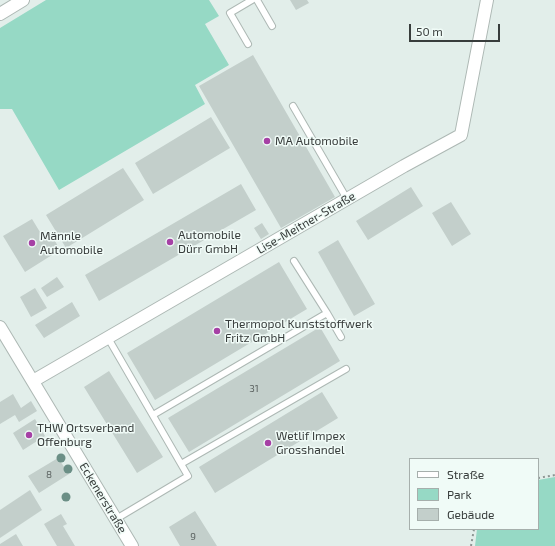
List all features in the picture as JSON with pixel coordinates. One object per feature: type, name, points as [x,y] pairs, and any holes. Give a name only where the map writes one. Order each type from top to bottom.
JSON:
[{"type":"street","points":[[0,14],[23,0]]},
{"type":"street","name":"Lise-Meitner-Straße","points":[[33,381],[347,199],[461,135],[487,0]]},
{"type":"street","name":"Eckenerstraße","points":[[0,327],[132,546]]},
{"type":"lane","points":[[248,44],[230,13],[252,0]]},
{"type":"lane","points":[[257,0],[272,26]]},
{"type":"lane","points":[[293,106],[347,199]]},
{"type":"lane","points":[[294,261],[341,337]]},
{"type":"lane","points":[[153,415],[327,313]]},
{"type":"lane","points":[[108,338],[188,476],[116,519]]},
{"type":"lane","points":[[181,464],[346,368]]},
{"type":"path","points":[[539,478],[555,475]]},
{"type":"path","points":[[471,546],[474,530]]},
{"type":"green space","points":[[46,0],[209,0],[219,16],[205,24],[229,65],[195,85],[205,104],[59,190],[12,109],[0,109],[0,28]]},
{"type":"green space","points":[[555,477],[555,546],[475,546],[477,530],[539,530],[539,480]]},
{"type":"building","points":[[290,0],[307,0],[309,3],[296,10]]},
{"type":"building","name":"MA Automobile","points":[[253,55],[335,197],[281,228],[199,86]]},
{"type":"building","points":[[211,117],[230,148],[153,194],[135,163]]},
{"type":"building","points":[[123,168],[144,200],[66,248],[46,215]]},
{"type":"building","name":"Automobile Dürr GmbH","points":[[241,184],[256,210],[99,301],[85,275]]},
{"type":"building","points":[[411,187],[423,206],[368,240],[356,221]]},
{"type":"building","points":[[451,202],[471,234],[452,246],[432,213]]},
{"type":"building","name":"Männle Automobile","points":[[32,219],[43,237],[50,232],[60,250],[25,272],[3,236]]},
{"type":"building","points":[[262,223],[269,234],[261,239],[254,228]]},
{"type":"building","points":[[338,240],[375,304],[354,316],[318,252]]},
{"type":"building","name":"Thermopol Kunststoffwerk Fritz GmbH","points":[[279,262],[307,309],[155,400],[127,353]]},
{"type":"building","points":[[57,277],[64,287],[47,297],[41,288]]},
{"type":"building","points":[[35,288],[47,308],[31,317],[20,297]]},
{"type":"building","points":[[72,302],[80,316],[44,338],[35,325]]},
{"type":"building","points":[[320,327],[340,361],[189,452],[168,418]]},
{"type":"building","points":[[109,371],[163,457],[137,473],[84,387]]},
{"type":"building","name":"Wetlif Impex Grosshandel","points":[[322,392],[338,418],[215,493],[199,467]]},
{"type":"building","points":[[13,394],[21,408],[31,401],[37,411],[19,422],[15,415],[0,424],[0,402]]},
{"type":"building","name":"THW Ortsverband Offenburg","points":[[35,419],[45,436],[23,450],[13,433]]},
{"type":"building","points":[[58,458],[69,474],[39,493],[28,476]]},
{"type":"building","points":[[30,490],[42,510],[0,538],[0,510]]},
{"type":"building","points":[[195,511],[217,546],[180,546],[169,527]]},
{"type":"building","points":[[61,514],[67,524],[63,526],[75,546],[57,546],[44,524]]},
{"type":"building","points":[[16,534],[23,546],[0,546],[0,544]]},
{"type":"place","name":"MA Automobile","points":[[267,141]]},
{"type":"place","name":"Automobile Dürr GmbH","points":[[170,242]]},
{"type":"place","name":"Männle Automobile","points":[[32,243]]},
{"type":"place","name":"Thermopol Kunststoffwerk Fritz GmbH","points":[[217,331]]},
{"type":"place","name":"THW Ortsverband Offenburg","points":[[29,435]]},
{"type":"place","name":"Wetlif Impex Grosshandel","points":[[268,443]]}]
